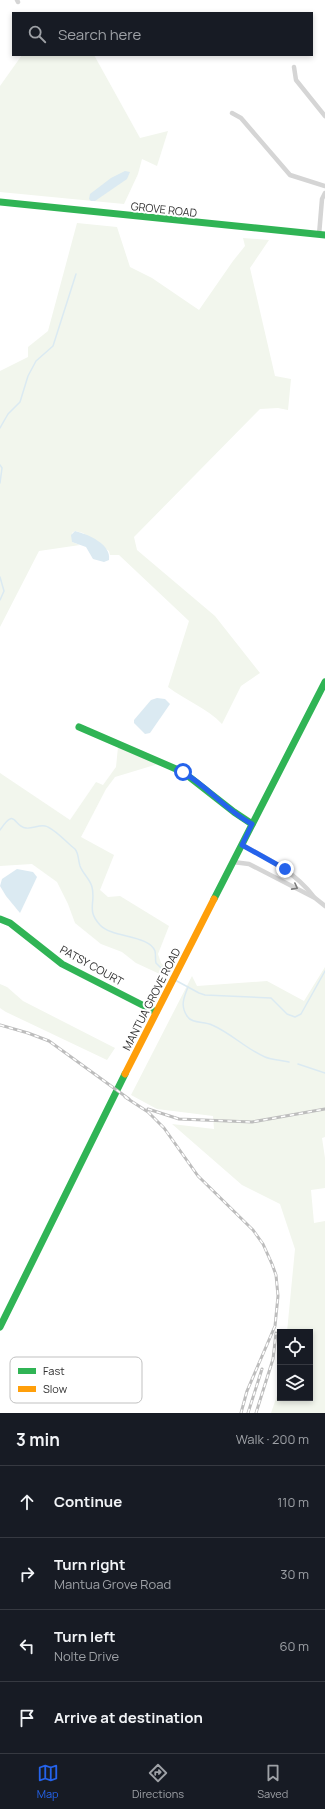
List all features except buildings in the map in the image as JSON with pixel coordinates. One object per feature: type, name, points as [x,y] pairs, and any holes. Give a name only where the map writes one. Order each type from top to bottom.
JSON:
[{"type":"main road","name":"GROVE ROAD","points":[[0,202],[322,235]]},
{"type":"main road","name":"MANTUA GROVE ROAD","points":[[0,1327],[156,1012],[325,682]]},
{"type":"main road","points":[[79,727],[183,772],[195,779],[242,818],[252,824]]},
{"type":"main road","name":"PATSY COURT","points":[[0,919],[10,923],[62,964],[156,1012]]},
{"type":"street","points":[[294,67],[296,80],[325,116]]},
{"type":"street","points":[[232,113],[241,118],[290,175],[325,186]]},
{"type":"street","points":[[322,235],[322,199],[325,193]]},
{"type":"street","points":[[242,845],[285,869],[306,886],[315,898]]},
{"type":"street","points":[[233,862],[249,864],[315,898],[325,906]]},
{"type":"shaded area","points":[[21,56],[95,56],[140,138],[168,131],[157,166],[142,159],[138,174],[124,204],[0,192],[0,86]]},
{"type":"shaded area","points":[[125,171],[130,172],[127,179],[95,201],[91,201],[89,199],[90,194],[111,178]]},
{"type":"shaded area","points":[[77,223],[117,227],[130,267],[152,278],[199,310],[245,246],[243,238],[269,240],[250,268],[275,376],[291,379],[288,410],[278,408],[260,409],[134,537],[137,550],[215,616],[260,673],[241,686],[222,724],[210,713],[168,687],[189,621],[119,555],[110,555],[109,551],[83,533],[75,531],[72,533],[72,542],[80,545],[39,551],[0,627],[0,371],[28,357],[28,347],[48,331]]},
{"type":"shaded area","points":[[75,531],[92,537],[103,545],[109,554],[109,560],[104,562],[93,559],[86,547],[72,542],[71,535]]},
{"type":"shaded area","points":[[157,698],[165,699],[170,704],[150,733],[145,734],[134,723],[134,720],[151,700]]},
{"type":"shaded area","points":[[118,747],[158,764],[115,777],[106,789],[81,837],[114,855],[100,890],[108,897],[120,896],[169,926],[158,954],[161,963],[170,972],[164,976],[136,963],[122,952],[101,944],[75,923],[68,904],[57,882],[32,864],[0,866],[0,773],[70,820],[96,782],[103,785],[116,767]]},
{"type":"shaded area","points":[[17,869],[33,872],[37,877],[20,913],[0,886],[2,879]]},
{"type":"shaded area","points":[[325,967],[325,1137],[322,1138],[325,1158],[325,1188],[311,1190],[314,1223],[325,1221],[325,1413],[271,1413],[277,1396],[277,1401],[313,1401],[313,1329],[287,1329],[295,1249],[280,1204],[242,1185],[172,1124],[214,1129],[213,1116],[157,1109],[131,1095],[192,976],[197,986],[267,981],[304,1001]]},
{"type":"shaded area","points":[[0,984],[7,987],[23,1001],[115,1048],[107,1060],[6,1012],[0,1008]]},
{"type":"waterway","points":[[0,428],[8,414],[20,402],[28,376],[36,361],[53,346],[76,274]]},
{"type":"waterway","points":[[0,465],[2,468],[0,483]]},
{"type":"waterway","points":[[0,577],[4,591],[0,600]]},
{"type":"waterway","points":[[0,830],[9,819],[14,820],[19,825],[26,828],[45,826],[52,829],[75,849],[78,855],[80,866],[92,887],[92,911],[96,920],[106,929],[146,942],[155,951],[156,963],[170,977]]},
{"type":"waterway","points":[[175,980],[205,995],[271,998],[287,1014],[295,1017],[301,1014],[325,971]]},
{"type":"waterway","points":[[188,987],[183,1005],[189,1019],[219,1028],[258,1054],[271,1059],[289,1062]]},
{"type":"waterway","points":[[298,1064],[325,1073]]},
{"type":"railway","points":[[0,1025],[49,1041],[129,1099]]},
{"type":"railway","points":[[125,1097],[148,1112],[164,1128],[198,1176],[253,1230],[263,1244],[272,1264],[276,1275],[278,1296],[275,1326],[247,1391],[241,1413]]},
{"type":"railway","points":[[148,1109],[179,1119],[252,1122],[325,1109]]},
{"type":"railway","points":[[256,1413],[273,1359],[276,1333]]},
{"type":"railway","points":[[248,1413],[262,1369]]},
{"type":"traffic: fast","points":[[0,202],[325,235]]},
{"type":"traffic: fast","points":[[214,899],[325,682]]},
{"type":"traffic: fast","points":[[79,727],[183,772],[234,812],[252,824]]},
{"type":"traffic: fast","points":[[0,919],[10,923],[62,964],[156,1012]]},
{"type":"traffic: fast","points":[[0,1327],[125,1074]]},
{"type":"traffic: slow","points":[[125,1074],[214,899]]},
{"type":"route","points":[[183,772],[195,779],[242,818],[252,824],[242,845],[285,869]]}]
